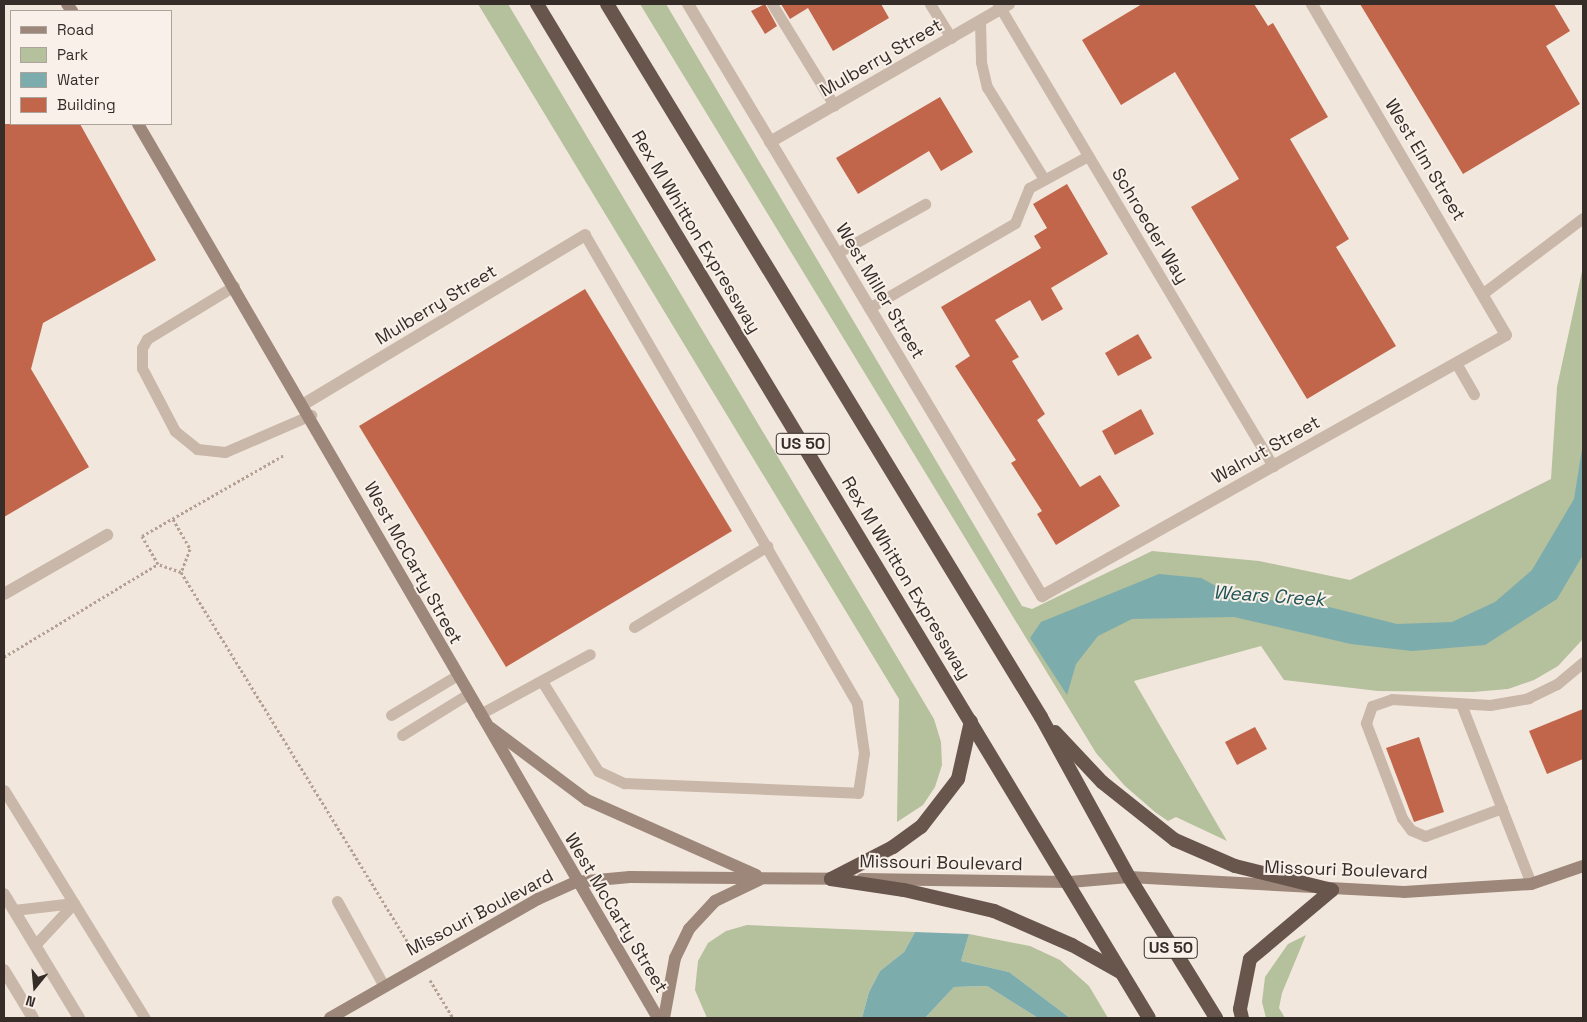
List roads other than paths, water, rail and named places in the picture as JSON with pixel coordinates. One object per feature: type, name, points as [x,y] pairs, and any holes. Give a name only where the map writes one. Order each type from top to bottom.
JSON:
[{"type":"highway","name":"Rex M Whitton Expressway","points":[[537,4],[970,721],[1070,882],[1150,1018]]},
{"type":"highway","name":"US 50","points":[[607,4],[1041,717],[1129,876],[1216,1018]]},
{"type":"highway","points":[[1041,717],[1102,782],[1175,840],[1234,866],[1332,890]]},
{"type":"highway","points":[[831,879],[893,847],[921,827],[958,779],[970,721]]},
{"type":"highway","points":[[831,879],[904,890],[994,911],[1072,945],[1124,974]]},
{"type":"highway","points":[[1242,1018],[1240,1009],[1250,959],[1332,890]]},
{"type":"main road","name":"West McCarty Street","points":[[139,125],[308,410],[456,676],[658,1018]]},
{"type":"main road","points":[[483,719],[587,800],[763,878]]},
{"type":"main road","name":"Missouri Boulevard","points":[[330,1018],[538,899],[576,882],[630,877],[1070,882],[1129,876],[1332,890],[1404,892],[1531,884],[1583,866]]},
{"type":"main road","points":[[664,1018],[675,958],[689,928],[715,900],[763,878]]},
{"type":"street","name":"West Miller Street","points":[[688,4],[1042,596]]},
{"type":"street","name":"West Elm Street","points":[[1312,4],[1506,335]]},
{"type":"street","name":"Mulberry Street","points":[[770,142],[951,38],[1003,5]]},
{"type":"street","name":"Mulberry Street","points":[[308,410],[585,235]]},
{"type":"street","name":"Walnut Street","points":[[1042,596],[1506,335]]},
{"type":"street","points":[[4,594],[107,535]]},
{"type":"street","points":[[4,894],[79,1018]]},
{"type":"street","points":[[4,970],[34,1018]]},
{"type":"lane","points":[[772,4],[834,105]]},
{"type":"lane","points":[[930,4],[951,38]]},
{"type":"lane","name":"Schroeder Way","points":[[1003,5],[1088,156],[1273,466]]},
{"type":"lane","points":[[980,20],[981,62],[987,88],[1044,179]]},
{"type":"lane","points":[[869,308],[1015,223],[1028,188],[1088,156]]},
{"type":"lane","points":[[837,253],[925,204]]},
{"type":"lane","points":[[1482,294],[1583,218]]},
{"type":"lane","points":[[543,682],[598,771],[624,783],[858,793],[864,753],[857,702],[585,235]]},
{"type":"lane","points":[[234,286],[147,339],[142,348],[142,368],[175,431],[197,449],[225,452],[308,410]]},
{"type":"lane","points":[[1456,363],[1474,394]]},
{"type":"lane","points":[[634,627],[767,546]]},
{"type":"lane","points":[[483,719],[590,654]]},
{"type":"lane","points":[[1502,808],[1426,836],[1411,830],[1402,818],[1366,723],[1372,706],[1392,699],[1490,705],[1528,698],[1557,684],[1583,662]]},
{"type":"lane","points":[[391,715],[456,676]]},
{"type":"lane","points":[[402,735],[468,694]]},
{"type":"lane","points":[[1461,704],[1531,884]]},
{"type":"lane","points":[[4,790],[145,1018]]},
{"type":"lane","points":[[337,901],[384,986]]},
{"type":"lane","points":[[14,910],[74,903]]},
{"type":"lane","points":[[35,945],[74,903]]},
{"type":"water","points":[[1583,443],[1583,555],[1557,599],[1485,645],[1412,651],[1351,644],[1234,617],[1132,619],[1098,636],[1076,664],[1067,695],[1030,638],[1041,622],[1159,574],[1201,578],[1235,596],[1325,606],[1397,624],[1452,622],[1495,602],[1532,570],[1574,499]]},
{"type":"water","points":[[915,932],[969,934],[961,961],[1009,972],[1070,1018],[1038,1018],[987,986],[954,987],[925,1018],[862,1018],[869,992],[880,971],[904,952]]},
{"type":"water label","name":"Wears Creek","points":[[1269,596]]}]
